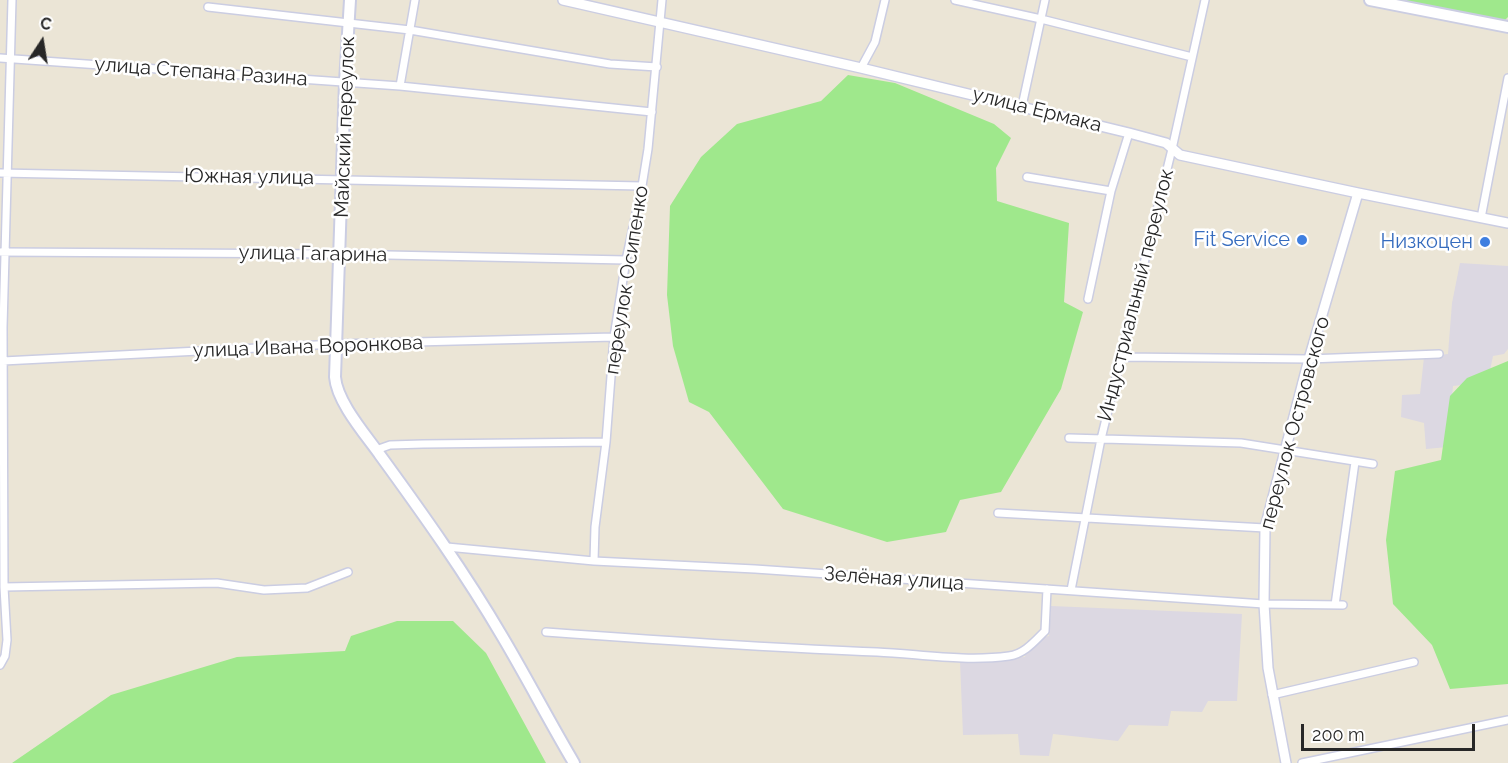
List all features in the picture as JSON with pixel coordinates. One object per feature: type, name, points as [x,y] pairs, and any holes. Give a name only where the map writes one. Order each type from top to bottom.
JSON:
[{"type":"main road","name":"Майский переулок","points":[[350,0],[336,345],[337,387],[341,398],[376,450],[447,547],[503,637],[574,763]]},
{"type":"main road","points":[[1370,0],[1508,27]]},
{"type":"street","points":[[0,665],[5,656],[7,640],[2,426],[3,173],[12,0]]},
{"type":"street","points":[[400,86],[415,0]]},
{"type":"street","name":"улица Ермака","points":[[563,0],[1129,132],[1166,143],[1180,155],[1508,223]]},
{"type":"street","name":"переулок Осипенко","points":[[594,561],[595,527],[606,442],[614,337],[626,260],[642,186],[657,67],[662,0]]},
{"type":"street","points":[[861,68],[875,42],[885,0]]},
{"type":"street","points":[[955,0],[1192,57]]},
{"type":"street","points":[[1022,106],[1045,0]]},
{"type":"street","name":"Индустриальный переулок","points":[[1071,591],[1101,439],[1172,149],[1205,0]]},
{"type":"street","points":[[208,7],[410,30],[610,64],[657,67]]},
{"type":"street","name":"улица Степана Разина","points":[[0,58],[400,86],[652,112]]},
{"type":"street","points":[[1481,218],[1508,78]]},
{"type":"street","points":[[1088,299],[1111,191],[1129,132]]},
{"type":"street","name":"Южная улица","points":[[3,173],[642,186]]},
{"type":"street","points":[[1027,177],[1111,191]]},
{"type":"street","name":"переулок Островского","points":[[1286,763],[1268,668],[1264,604],[1265,528],[1309,359],[1358,193]]},
{"type":"street","name":"улица Гагарина","points":[[3,252],[340,254],[626,260]]},
{"type":"street","name":"улица Ивана Воронкова","points":[[2,356],[614,337]]},
{"type":"street","points":[[1121,357],[1309,359],[1439,354]]},
{"type":"street","points":[[1069,438],[1241,443],[1285,448],[1373,464]]},
{"type":"street","points":[[376,450],[390,446],[423,444],[606,442]]},
{"type":"street","name":"Зелёная улица","points":[[447,547],[594,561],[755,569],[1264,604],[1339,605],[1355,462]]},
{"type":"street","points":[[998,513],[1265,528]]},
{"type":"street","points":[[4,587],[217,583],[264,590],[307,588],[348,572]]},
{"type":"street","points":[[546,632],[748,647],[959,658],[1009,656],[1020,653],[1045,631],[1047,589]]},
{"type":"street","points":[[1272,694],[1414,662]]},
{"type":"street","points":[[1302,763],[1508,720]]},
{"type":"shaded area","points":[[1460,263],[1508,266],[1508,349],[1504,354],[1493,356],[1489,375],[1470,384],[1453,386],[1447,447],[1426,449],[1424,423],[1401,417],[1402,395],[1420,394],[1424,357],[1448,354],[1452,303]]},
{"type":"shaded area","points":[[1051,606],[1242,614],[1237,701],[1208,701],[1202,712],[1171,711],[1168,726],[1129,725],[1118,741],[1053,734],[1049,756],[1020,755],[1018,734],[963,735],[960,661],[1025,657],[1028,640],[1049,636]]},
{"type":"green space","points":[[1396,0],[1508,0],[1508,17],[1504,21]]},
{"type":"green space","points":[[848,75],[895,83],[994,124],[1011,138],[996,168],[997,201],[1069,223],[1064,302],[1083,312],[1061,389],[1001,492],[960,500],[946,532],[887,542],[783,509],[709,412],[689,402],[673,346],[667,295],[670,206],[701,157],[737,124],[821,101]]},
{"type":"green space","points":[[1508,361],[1508,684],[1450,689],[1432,645],[1393,604],[1386,540],[1395,471],[1441,460],[1450,396],[1467,378]]},
{"type":"green space","points":[[397,621],[453,621],[486,653],[546,763],[12,763],[111,695],[237,657],[345,651],[351,636]]},
{"type":"place","name":"Fit Service","points":[[1302,240]]},
{"type":"place","name":"Низкоцен","points":[[1485,242]]}]
